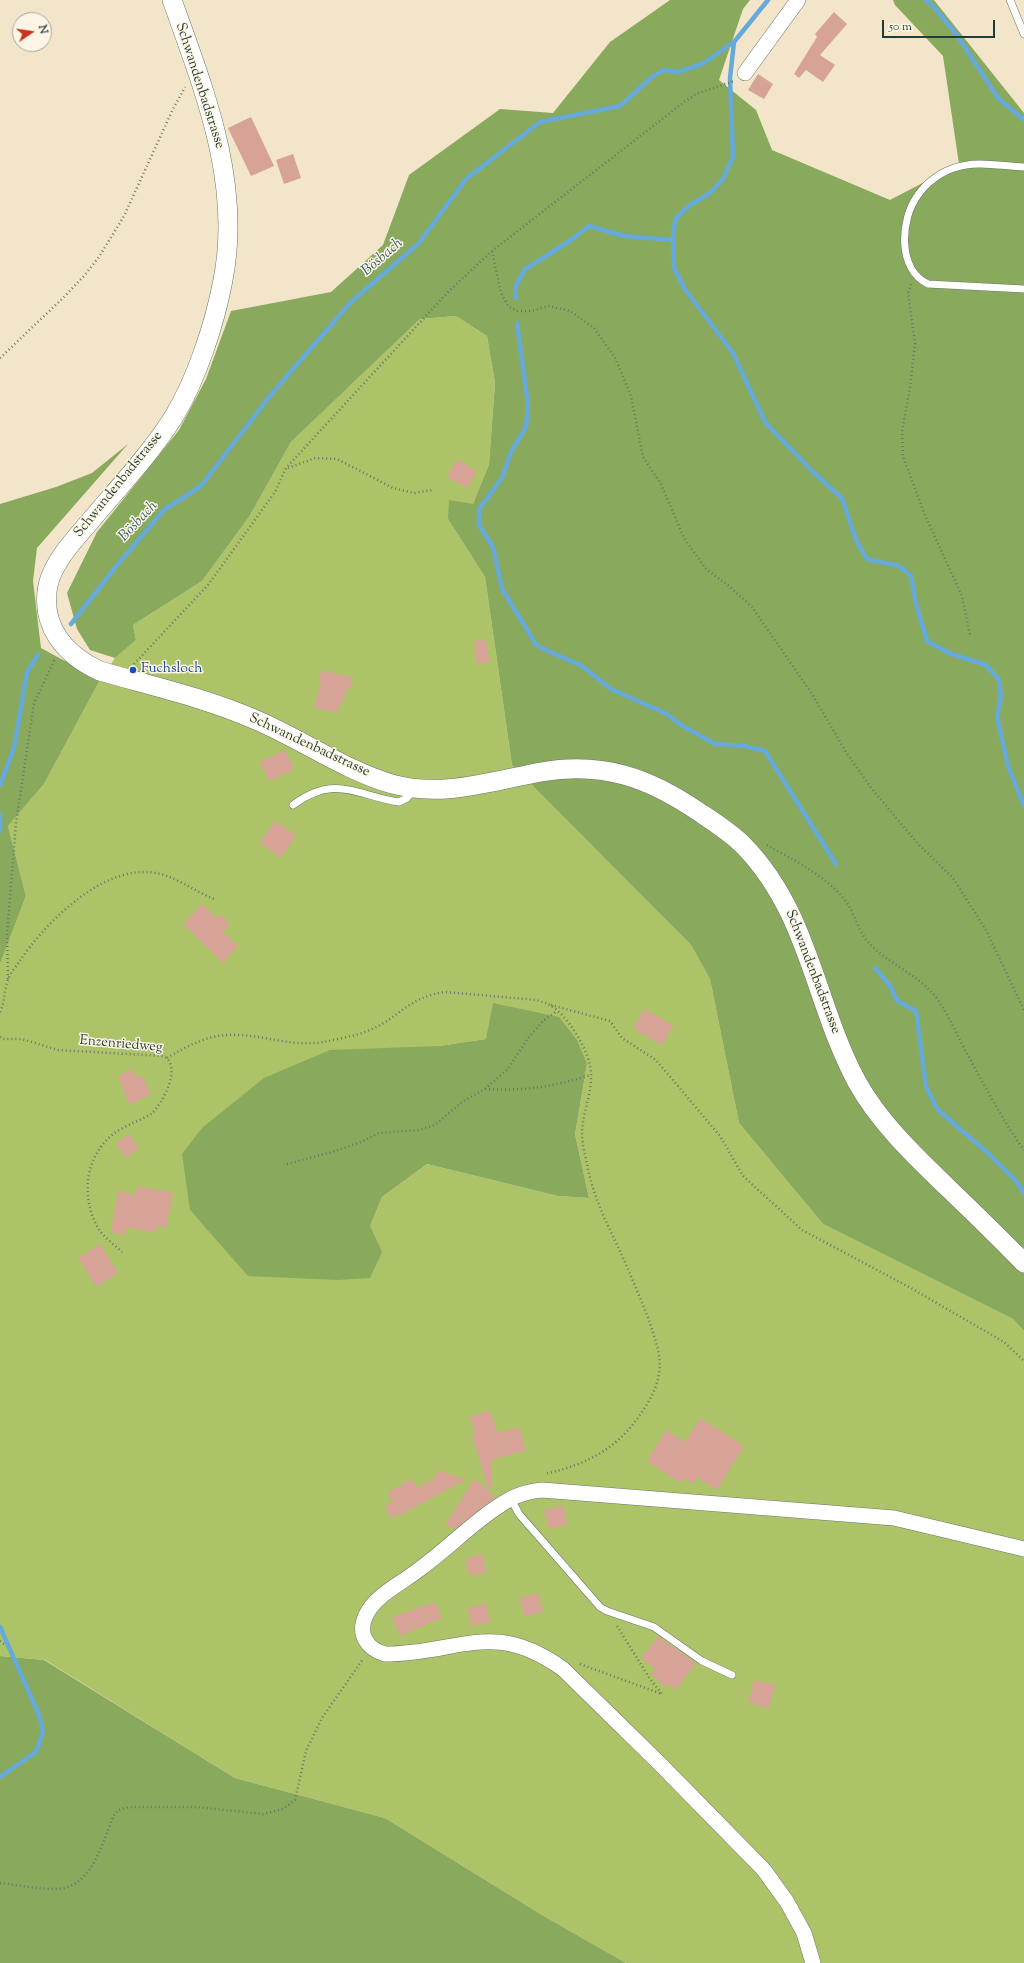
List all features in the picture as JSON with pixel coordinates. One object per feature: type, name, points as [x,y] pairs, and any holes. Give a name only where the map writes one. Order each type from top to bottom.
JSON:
[{"type":"street","name":"Schwandenbadstrasse","points":[[172,0],[211,114],[222,159],[228,210],[228,233],[223,282],[201,356],[174,416],[157,441],[69,546],[53,572],[48,585],[47,608],[52,628],[62,644],[88,665],[122,677],[235,711],[259,721],[361,772],[392,784],[414,788],[458,788],[545,771],[577,769],[607,771],[629,776],[652,784],[675,796],[727,831],[741,842],[758,861],[778,888],[789,909],[843,1054],[858,1085],[873,1106],[911,1152],[1024,1263]]},
{"type":"street","points":[[739,77],[798,0]]},
{"type":"street","points":[[813,1963],[804,1933],[787,1902],[764,1870],[655,1758],[563,1669],[550,1659],[525,1647],[494,1641],[476,1641],[395,1654],[385,1654],[371,1649],[365,1639],[363,1631],[365,1615],[378,1600],[495,1509],[511,1499],[532,1491],[555,1490],[620,1498],[894,1518],[1024,1549]]},
{"type":"lane","points":[[1010,0],[1024,34]]},
{"type":"lane","points":[[1024,167],[969,163],[953,168],[928,184],[917,196],[910,211],[906,236],[908,263],[916,277],[928,284],[937,286],[1024,288]]},
{"type":"lane","points":[[293,805],[305,797],[321,790],[346,789],[359,791],[398,802],[407,798],[414,788]]},
{"type":"lane","points":[[511,1499],[518,1514],[593,1602],[607,1611],[654,1627],[702,1661],[732,1675]]},
{"type":"path","points":[[0,358],[62,299],[99,257],[124,216],[173,109],[197,70]]},
{"type":"path","points":[[122,677],[208,585],[275,492],[286,468],[448,292],[492,251],[684,102],[696,94],[723,85],[739,77]]},
{"type":"path","points":[[492,251],[501,293],[508,306],[517,311],[531,311],[548,306],[570,311],[594,328],[615,358],[628,389],[643,457],[661,484],[684,538],[706,569],[730,586],[752,607],[812,694],[846,752],[872,789],[919,845],[953,878],[986,930],[1024,1010]]},
{"type":"path","points":[[916,277],[909,286],[908,293],[915,344],[910,387],[902,432],[903,456],[924,514],[962,596],[970,635]]},
{"type":"path","points":[[286,468],[314,458],[337,459],[393,488],[414,493],[432,490]]},
{"type":"path","points":[[0,1012],[3,1005],[8,979],[7,935],[16,823],[34,703],[62,644]]},
{"type":"path","points":[[765,844],[804,867],[834,889],[848,905],[867,940],[878,951],[906,970],[933,994],[947,1014],[1013,1135],[1024,1150]]},
{"type":"path","points":[[8,979],[26,951],[48,925],[69,905],[88,891],[111,879],[135,872],[154,872],[172,877],[195,891],[214,898]]},
{"type":"path","points":[[167,1058],[199,1041],[226,1035],[251,1036],[285,1043],[322,1042],[369,1030],[413,1002],[434,994],[462,993],[537,1000],[610,1021],[622,1038],[656,1060],[720,1136],[743,1176],[802,1230],[909,1287],[1004,1342],[1024,1361]]},
{"type":"path","points":[[549,1004],[566,1019],[580,1042],[590,1064],[591,1075],[582,1134],[589,1175],[602,1214],[646,1313],[658,1348],[660,1364],[659,1374],[652,1395],[632,1426],[618,1441],[603,1453],[568,1469]]},
{"type":"path","points":[[287,1164],[339,1149],[379,1133],[418,1130],[435,1125],[462,1102],[485,1089],[508,1069],[528,1038],[543,1021],[558,1011]]},
{"type":"path","points":[[0,1042],[1,1038]]},
{"type":"path","name":"Enzenriedweg","points":[[1,1038],[22,1040],[58,1050],[163,1056],[167,1058],[170,1063],[172,1071],[170,1082],[165,1095],[157,1108],[150,1114],[115,1132],[99,1148],[88,1175],[88,1197],[91,1210],[99,1229],[122,1252]]},
{"type":"path","points":[[485,1089],[514,1091],[554,1086],[591,1075]]},
{"type":"path","points":[[550,1659],[581,1664],[662,1694],[650,1679],[607,1611]]},
{"type":"path","points":[[0,1641],[5,1645]]},
{"type":"path","points":[[0,1883],[56,1889],[70,1886],[83,1877],[92,1866],[113,1816],[118,1810],[129,1807],[197,1807],[263,1814],[282,1809],[295,1800],[306,1751],[322,1718],[371,1649]]},
{"type":"green space","points":[[670,0],[750,0],[743,9],[719,80],[756,110],[772,150],[890,200],[959,164],[943,56],[895,5],[893,0],[934,0],[1024,113],[1024,1331],[1013,1319],[823,1224],[739,1123],[710,979],[691,945],[512,765],[485,577],[448,519],[449,500],[473,504],[489,464],[495,383],[487,336],[456,316],[420,319],[291,442],[249,517],[202,581],[133,625],[136,640],[115,658],[90,650],[77,629],[67,593],[97,532],[179,430],[206,379],[231,311],[331,292],[383,245],[409,175],[500,109],[553,113],[610,42]]},
{"type":"green space","points":[[456,316],[487,336],[495,383],[489,464],[473,504],[448,519],[485,577],[512,765],[691,945],[710,979],[739,1123],[823,1224],[1013,1319],[1024,1331],[1024,1963],[626,1963],[542,1915],[385,1818],[235,1778],[45,1660],[0,1656],[0,964],[26,896],[8,826],[44,784],[100,680],[115,658],[136,640],[133,625],[202,581],[249,517],[291,442],[420,319]],"holes":[[[486,1039],[587,1064],[575,1134],[589,1198],[558,1196],[427,1164],[382,1197],[370,1226],[218,1240],[190,1210],[439,1046]]]},
{"type":"green space","points":[[128,444],[37,548],[33,581],[41,648],[100,680],[44,784],[8,826],[26,896],[0,964],[0,504],[56,487],[92,473]]},
{"type":"green space","points":[[493,1003],[559,1017],[577,1040],[587,1064],[575,1134],[589,1198],[558,1196],[427,1164],[382,1197],[370,1226],[382,1252],[370,1278],[338,1280],[248,1276],[190,1210],[182,1154],[202,1128],[264,1078],[330,1050],[439,1046],[486,1039]]},
{"type":"green space","points":[[0,1656],[44,1660],[235,1778],[385,1818],[542,1915],[626,1963],[0,1963]]},
{"type":"building","points":[[834,12],[847,24],[820,55],[835,65],[823,82],[806,70],[799,78],[794,74],[817,37],[815,34]]},
{"type":"building","points":[[758,74],[773,84],[764,99],[748,90]]},
{"type":"building","points":[[251,117],[274,166],[251,176],[228,128]]},
{"type":"building","points":[[293,154],[301,178],[284,184],[276,160]]},
{"type":"building","points":[[457,459],[477,471],[467,488],[447,477]]},
{"type":"building","points":[[486,640],[489,662],[476,664],[474,641]]},
{"type":"building","points":[[321,670],[353,678],[350,689],[347,688],[343,702],[340,702],[337,713],[314,707],[321,682],[319,681]]},
{"type":"building","points":[[285,750],[294,769],[269,781],[260,762]]},
{"type":"building","points":[[275,821],[296,835],[281,858],[260,843]]},
{"type":"building","points":[[202,904],[216,918],[220,914],[230,925],[223,932],[238,946],[223,963],[183,924]]},
{"type":"building","points":[[644,1009],[673,1025],[662,1045],[633,1029]]},
{"type":"building","points":[[132,1069],[137,1078],[142,1075],[151,1094],[129,1105],[118,1076]]},
{"type":"building","points":[[129,1134],[139,1148],[126,1158],[116,1144]]},
{"type":"building","points":[[137,1186],[173,1193],[166,1228],[157,1226],[156,1233],[127,1227],[125,1235],[111,1232],[118,1191],[136,1195]]},
{"type":"building","points":[[100,1244],[118,1273],[96,1287],[78,1258]]},
{"type":"building","points":[[490,1410],[497,1433],[519,1427],[526,1450],[491,1460],[492,1488],[488,1489],[472,1435],[475,1434],[470,1417]]},
{"type":"building","points":[[700,1418],[744,1446],[717,1490],[697,1477],[693,1484],[683,1478],[680,1483],[647,1461],[666,1430],[685,1442]]},
{"type":"building","points":[[438,1470],[465,1480],[400,1515],[399,1514],[391,1518],[385,1506],[392,1501],[388,1492],[412,1479],[417,1488],[435,1478]]},
{"type":"building","points":[[474,1479],[484,1486],[495,1498],[455,1529],[445,1525]]},
{"type":"building","points":[[563,1505],[568,1524],[549,1529],[544,1510]]},
{"type":"building","points":[[482,1554],[487,1572],[470,1576],[465,1559]]},
{"type":"building","points":[[538,1593],[543,1611],[525,1617],[519,1598]]},
{"type":"building","points":[[435,1602],[442,1618],[400,1636],[392,1617]]},
{"type":"building","points":[[486,1603],[490,1622],[472,1626],[468,1608]]},
{"type":"building","points":[[658,1636],[696,1663],[676,1690],[667,1684],[665,1687],[651,1674],[655,1669],[641,1658]]},
{"type":"building","points":[[754,1680],[775,1685],[769,1708],[748,1703]]},
{"type":"waterway","name":"Bösbach","points":[[71,624],[118,564],[164,510],[201,486],[269,397],[350,303],[419,243],[466,179],[540,122],[620,106],[653,76],[664,70],[678,72],[702,64],[734,42],[768,0]]},
{"type":"waterway","points":[[926,0],[933,6],[956,34],[998,98],[1024,120]]},
{"type":"waterway","points":[[734,42],[730,78],[733,157],[723,179],[710,193],[690,205],[676,218],[673,233],[674,268],[684,288],[733,353],[765,422],[813,472],[842,498],[856,540],[867,559],[899,566],[911,576],[916,604],[927,641],[949,653],[986,665],[999,680],[1001,696],[997,717],[1008,766],[1024,806]]},
{"type":"waterway","points":[[516,298],[515,288],[524,270],[571,240],[589,226],[624,236],[673,240]]},
{"type":"waterway","points":[[517,323],[528,405],[526,427],[511,452],[502,478],[479,509],[479,525],[493,547],[502,589],[537,646],[582,666],[611,689],[667,714],[681,725],[715,744],[745,746],[765,751],[836,864]]},
{"type":"waterway","name":"Bösbach","points":[[0,785],[14,748],[27,672],[38,655]]},
{"type":"waterway","name":"Bösbach","points":[[0,815],[0,831]]},
{"type":"waterway","points":[[875,968],[891,987],[897,1001],[916,1011],[926,1086],[937,1109],[989,1154],[1015,1180],[1024,1193]]},
{"type":"waterway","points":[[0,1627],[39,1715],[43,1732],[36,1752],[0,1777]]},
{"type":"place","name":"Fuchsloch","points":[[133,670]]}]
